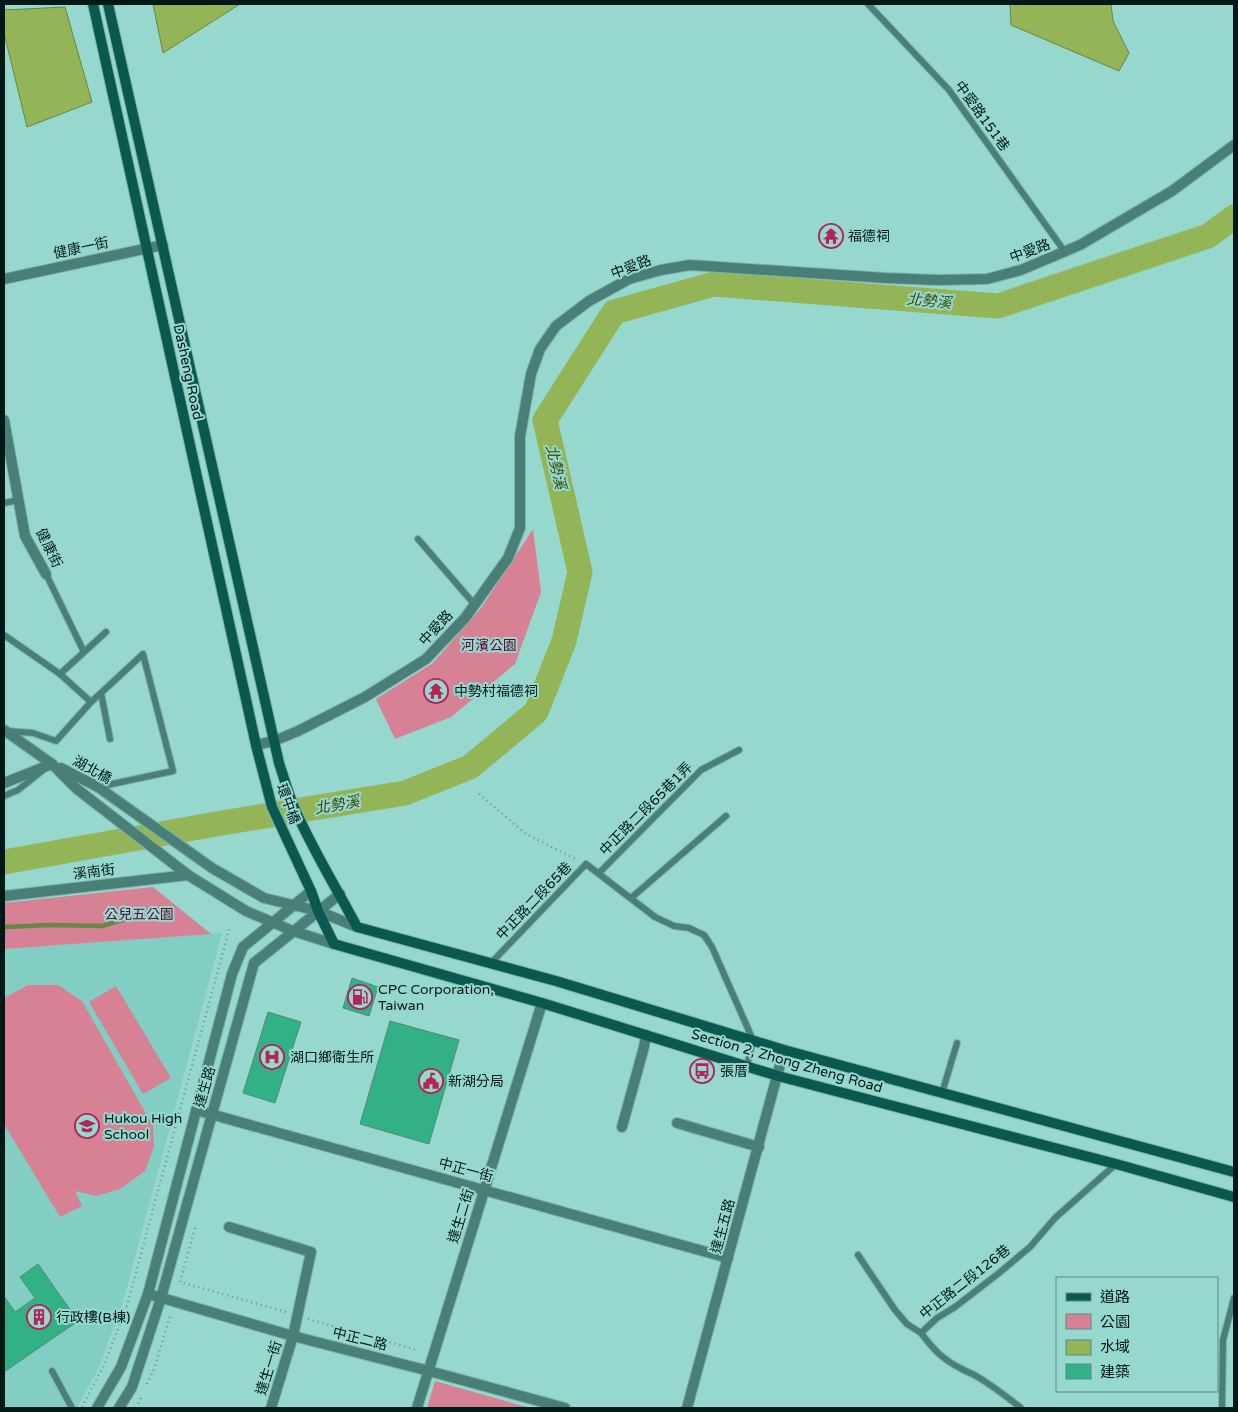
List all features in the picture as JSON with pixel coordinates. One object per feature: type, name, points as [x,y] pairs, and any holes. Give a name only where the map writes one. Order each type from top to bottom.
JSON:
[{"type":"main road","name":"Dasheng Road","points":[[93,4],[256,745]]},
{"type":"main road","name":"Dasheng Road","points":[[108,4],[274,741]]},
{"type":"main road","name":"環中橋","points":[[274,741],[293,806],[322,864],[340,894]]},
{"type":"main road","name":"環中橋","points":[[256,745],[272,807],[311,891]]},
{"type":"main road","points":[[311,891],[318,911],[334,944]]},
{"type":"main road","points":[[340,894],[357,927]]},
{"type":"main road","name":"Section 2, Zhong Zheng Road","points":[[357,927],[556,980],[784,1050],[1234,1172]]},
{"type":"main road","name":"Section 2, Zhong Zheng Road","points":[[334,944],[542,1003],[778,1076],[1116,1164],[1234,1197]]},
{"type":"street","points":[[109,78],[124,73]]},
{"type":"street","name":"中愛路","points":[[256,745],[274,741],[298,731],[364,697],[426,659],[475,605],[508,558],[520,528],[520,436],[531,374],[540,349],[556,326],[589,301],[629,279],[661,270],[690,265],[886,278],[987,279],[1021,270],[1080,245],[1172,190],[1234,145]]},
{"type":"street","name":"健康一街","points":[[4,279],[163,245]]},
{"type":"street","name":"健康街","points":[[4,420],[25,536],[46,574]]},
{"type":"street","points":[[197,479],[215,476]]},
{"type":"street","points":[[5,730],[52,764]]},
{"type":"street","points":[[4,783],[52,764]]},
{"type":"street","name":"湖北橋","points":[[52,764],[98,787],[212,868],[264,898],[318,911],[357,927]]},
{"type":"street","name":"湖北橋","points":[[52,764],[77,789],[188,875],[246,911],[293,931],[334,944]]},
{"type":"street","name":"溪南街","points":[[4,896],[188,875]]},
{"type":"street","name":"達生路","points":[[97,1408],[121,1367],[148,1294],[232,974],[243,947],[311,891]]},
{"type":"street","name":"達生路","points":[[119,1408],[132,1387],[161,1298],[254,963],[340,894]]},
{"type":"street","name":"達生二街","points":[[417,1408],[542,1003]]},
{"type":"street","points":[[622,1127],[646,1035]]},
{"type":"street","name":"達生五路","points":[[687,1408],[784,1050]]},
{"type":"street","name":"中正一街","points":[[196,1110],[728,1258]]},
{"type":"street","points":[[676,1123],[758,1148]]},
{"type":"street","name":"達生一街","points":[[229,1227],[311,1252],[293,1336],[271,1408]]},
{"type":"street","name":"中正二路","points":[[148,1294],[293,1336],[565,1408]]},
{"type":"lane","name":"中愛路151巷","points":[[868,4],[949,90],[1065,252]]},
{"type":"lane","points":[[4,503],[19,500]]},
{"type":"lane","points":[[418,539],[475,605]]},
{"type":"lane","name":"健康街","points":[[46,574],[84,652]]},
{"type":"lane","points":[[60,674],[106,632]]},
{"type":"lane","points":[[4,635],[60,674],[91,702]]},
{"type":"lane","points":[[5,730],[33,733],[56,741],[91,702],[143,654],[173,771],[98,787]]},
{"type":"lane","points":[[101,693],[110,739]]},
{"type":"lane","name":"中正路二段65巷1弄","points":[[598,874],[701,770],[739,750]]},
{"type":"lane","points":[[4,796],[18,790],[52,764]]},
{"type":"lane","points":[[631,898],[726,816]]},
{"type":"lane","name":"中正路二段65巷","points":[[491,963],[586,864],[655,917],[674,926],[689,928],[704,935],[712,947],[753,1040]]},
{"type":"lane","points":[[748,1066],[753,1040]]},
{"type":"lane","points":[[942,1093],[957,1043]]},
{"type":"lane","name":"中正路二段126巷","points":[[1021,1408],[979,1377],[947,1361],[933,1350],[921,1333],[937,1318],[955,1307],[1005,1268],[1030,1246],[1055,1218],[1116,1164]]},
{"type":"lane","points":[[858,1255],[895,1310],[907,1324],[921,1333]]},
{"type":"lane","points":[[1222,1408],[1219,1349],[1234,1298]]},
{"type":"lane","points":[[52,1370],[72,1408]]},
{"type":"path","points":[[479,794],[526,834],[586,864]]},
{"type":"path","points":[[81,1408],[104,1367],[126,1309],[230,926]]},
{"type":"path","points":[[195,1226],[180,1282],[418,1350]]},
{"type":"path","points":[[147,1385],[172,1312]]},
{"type":"path","points":[[136,1408],[143,1393]]},
{"type":"shaded area","name":"Hukou High School","points":[[222,933],[123,1302],[99,1367],[77,1408],[4,1408],[4,949]]},
{"type":"green space","name":"河濱公園","points":[[533,529],[541,592],[515,664],[451,717],[395,739],[376,699],[433,663],[481,608]]},
{"type":"green space","name":"公兒五公園","points":[[153,887],[211,934],[4,949],[4,903]]},
{"type":"green space","points":[[28,985],[58,985],[82,1001],[153,1126],[154,1147],[145,1171],[120,1189],[96,1196],[75,1191],[82,1206],[60,1217],[4,1124],[4,998]]},
{"type":"green space","points":[[116,986],[171,1078],[143,1094],[89,1002]]},
{"type":"green space","points":[[435,1381],[530,1408],[427,1408]]},
{"type":"water","points":[[153,4],[240,4],[163,53]]},
{"type":"water","points":[[1010,4],[1111,4],[1113,21],[1129,53],[1119,71],[1011,25]]},
{"type":"water","points":[[65,7],[92,102],[27,127],[4,33],[4,10]]},
{"type":"building","name":"CPC Corporation, Taiwan","points":[[352,978],[378,987],[369,1016],[343,1008]]},
{"type":"building","name":"湖口鄉衛生所","points":[[268,1012],[301,1022],[275,1103],[243,1093]]},
{"type":"building","name":"新湖分局","points":[[390,1021],[459,1040],[429,1144],[360,1124]]},
{"type":"building","name":"行政樓(B棟)","points":[[38,1264],[78,1321],[4,1372],[4,1296],[15,1312],[35,1298],[20,1277]]},
{"type":"waterway","name":"北勢溪","points":[[4,862],[405,793],[470,767],[536,712],[564,641],[580,572],[545,420],[614,312],[714,284],[998,306],[1208,236],[1234,217]]},
{"type":"waterway","points":[[4,927],[50,925],[102,926],[154,910]]},
{"type":"place","name":"福德祠","points":[[831,236]]},
{"type":"place","name":"中勢村福德祠","points":[[436,691]]},
{"type":"place","name":"CPC Corporation, Taiwan","points":[[360,997]]},
{"type":"place","name":"湖口鄉衛生所","points":[[272,1057]]},
{"type":"place","name":"張厝","points":[[702,1071]]},
{"type":"place","name":"新湖分局","points":[[431,1081]]},
{"type":"place","name":"Hukou High School","points":[[87,1126]]},
{"type":"place","name":"行政樓(B棟)","points":[[39,1317]]}]
